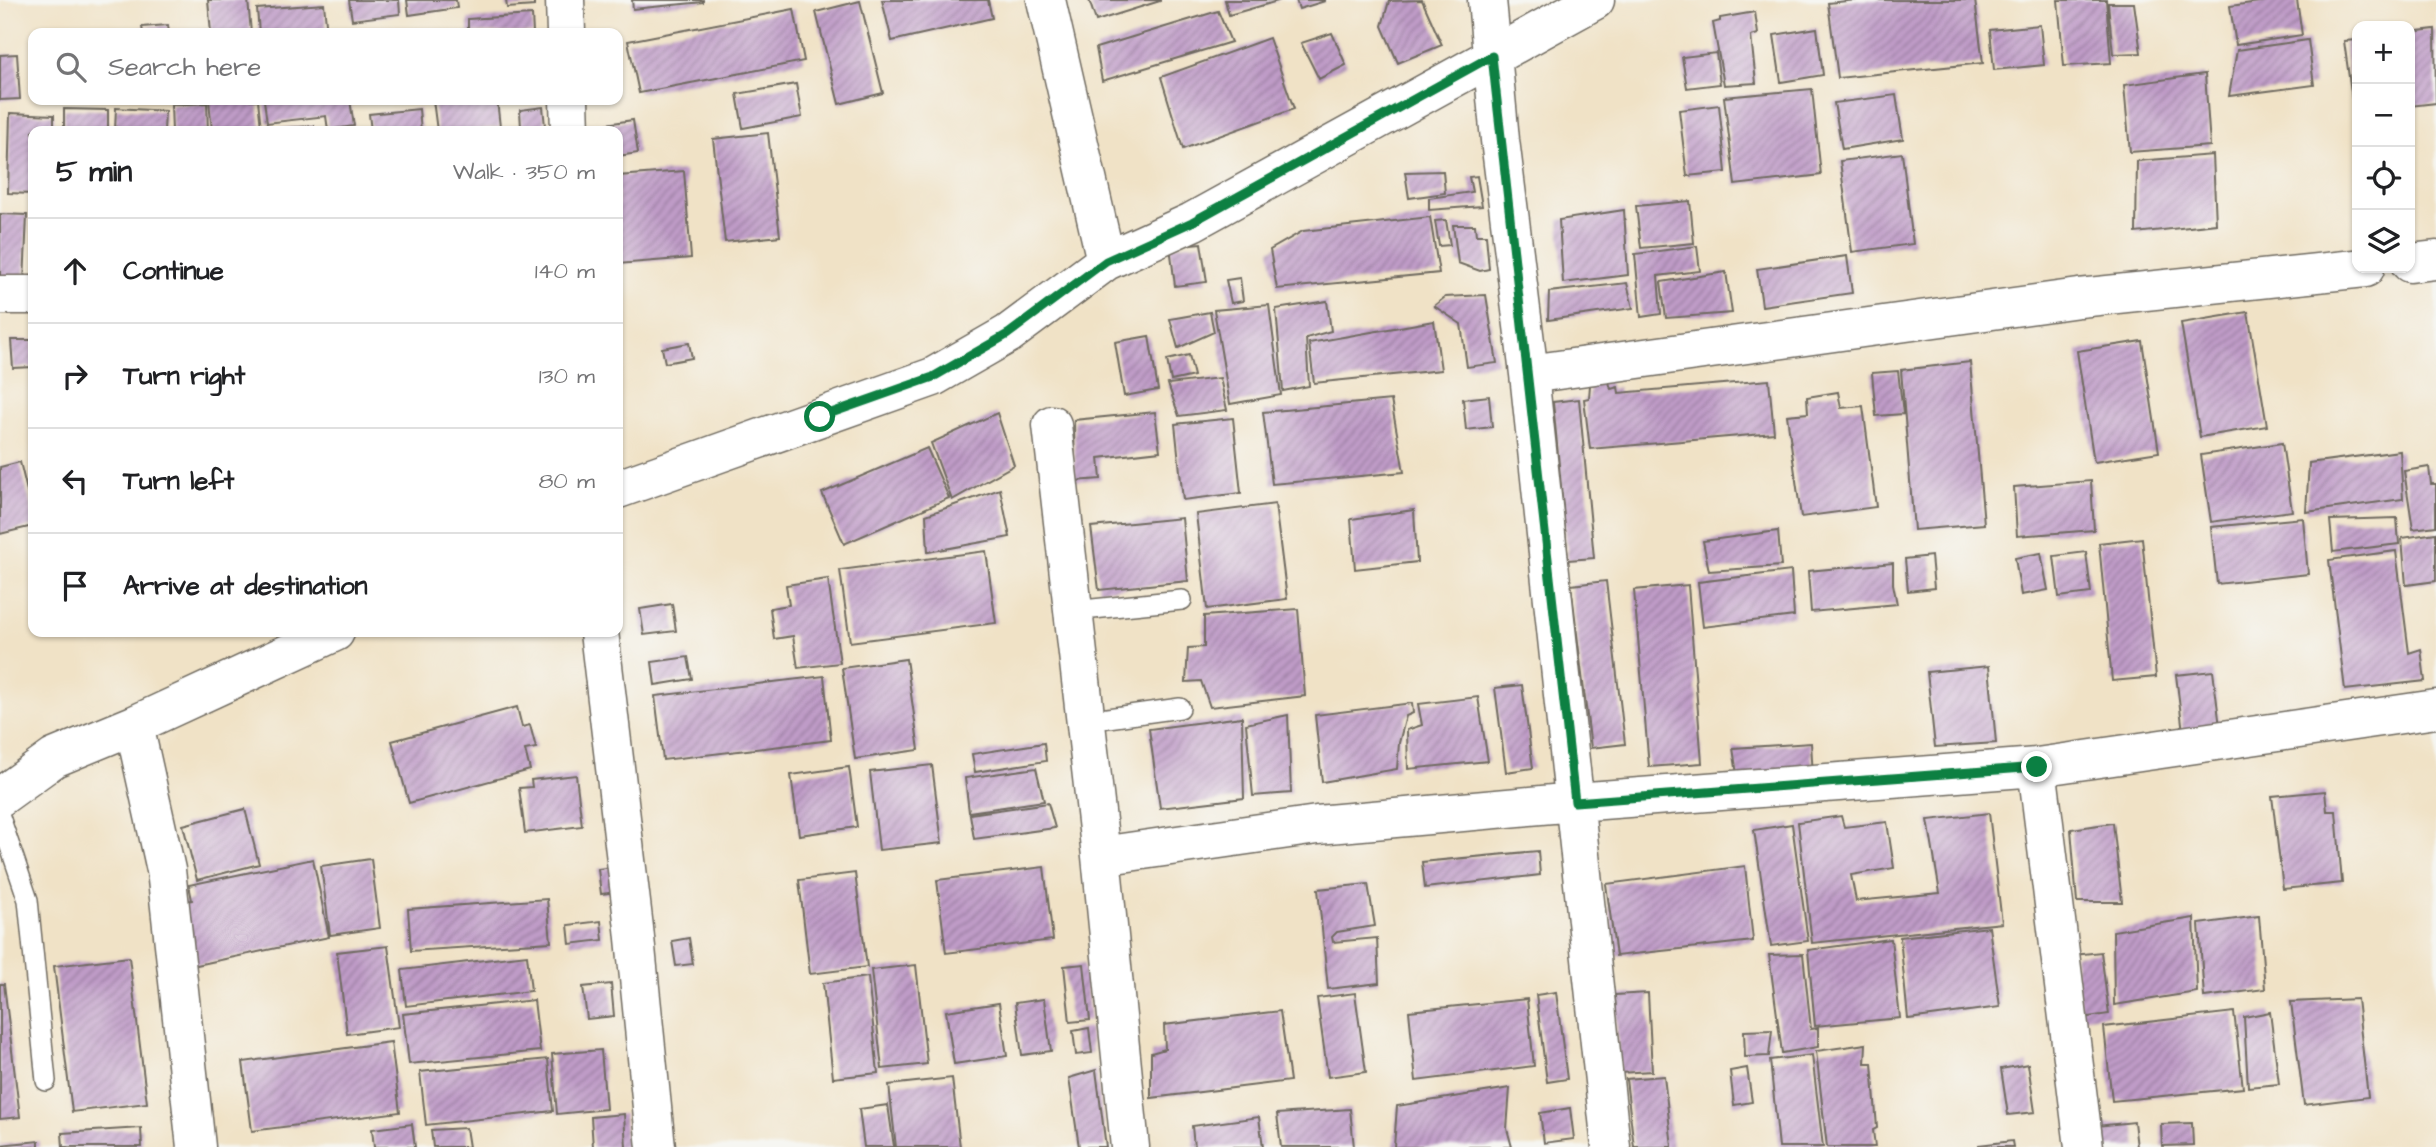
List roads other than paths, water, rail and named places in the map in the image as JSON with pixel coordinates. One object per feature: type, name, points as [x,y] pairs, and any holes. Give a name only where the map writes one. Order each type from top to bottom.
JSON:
[{"type":"street","points":[[565,0],[566,28]]},
{"type":"street","points":[[1046,0],[1106,261]]},
{"type":"street","points":[[1487,0],[1611,1147]]},
{"type":"street","points":[[623,487],[933,377],[1008,334],[1106,261],[1192,222],[1595,0]]},
{"type":"street","points":[[569,105],[570,126]]},
{"type":"street","points":[[2415,262],[2436,260]]},
{"type":"street","points":[[1529,374],[2078,298],[2352,269]]},
{"type":"street","points":[[0,295],[28,295]]},
{"type":"street","points":[[1052,425],[1101,856],[1130,1147]]},
{"type":"street","points":[[0,797],[54,758],[134,725],[324,637]]},
{"type":"street","points":[[600,637],[634,928],[656,1147]]},
{"type":"street","points":[[1101,856],[1317,825],[1575,802],[2037,767],[2436,709]]},
{"type":"street","points":[[134,725],[166,870],[197,1147]]},
{"type":"street","points":[[2037,767],[2084,1147]]},
{"type":"lane","points":[[1073,611],[1182,600]]},
{"type":"lane","points":[[1086,721],[1180,708]]},
{"type":"lane","points":[[0,817],[29,900],[46,1082]]}]
